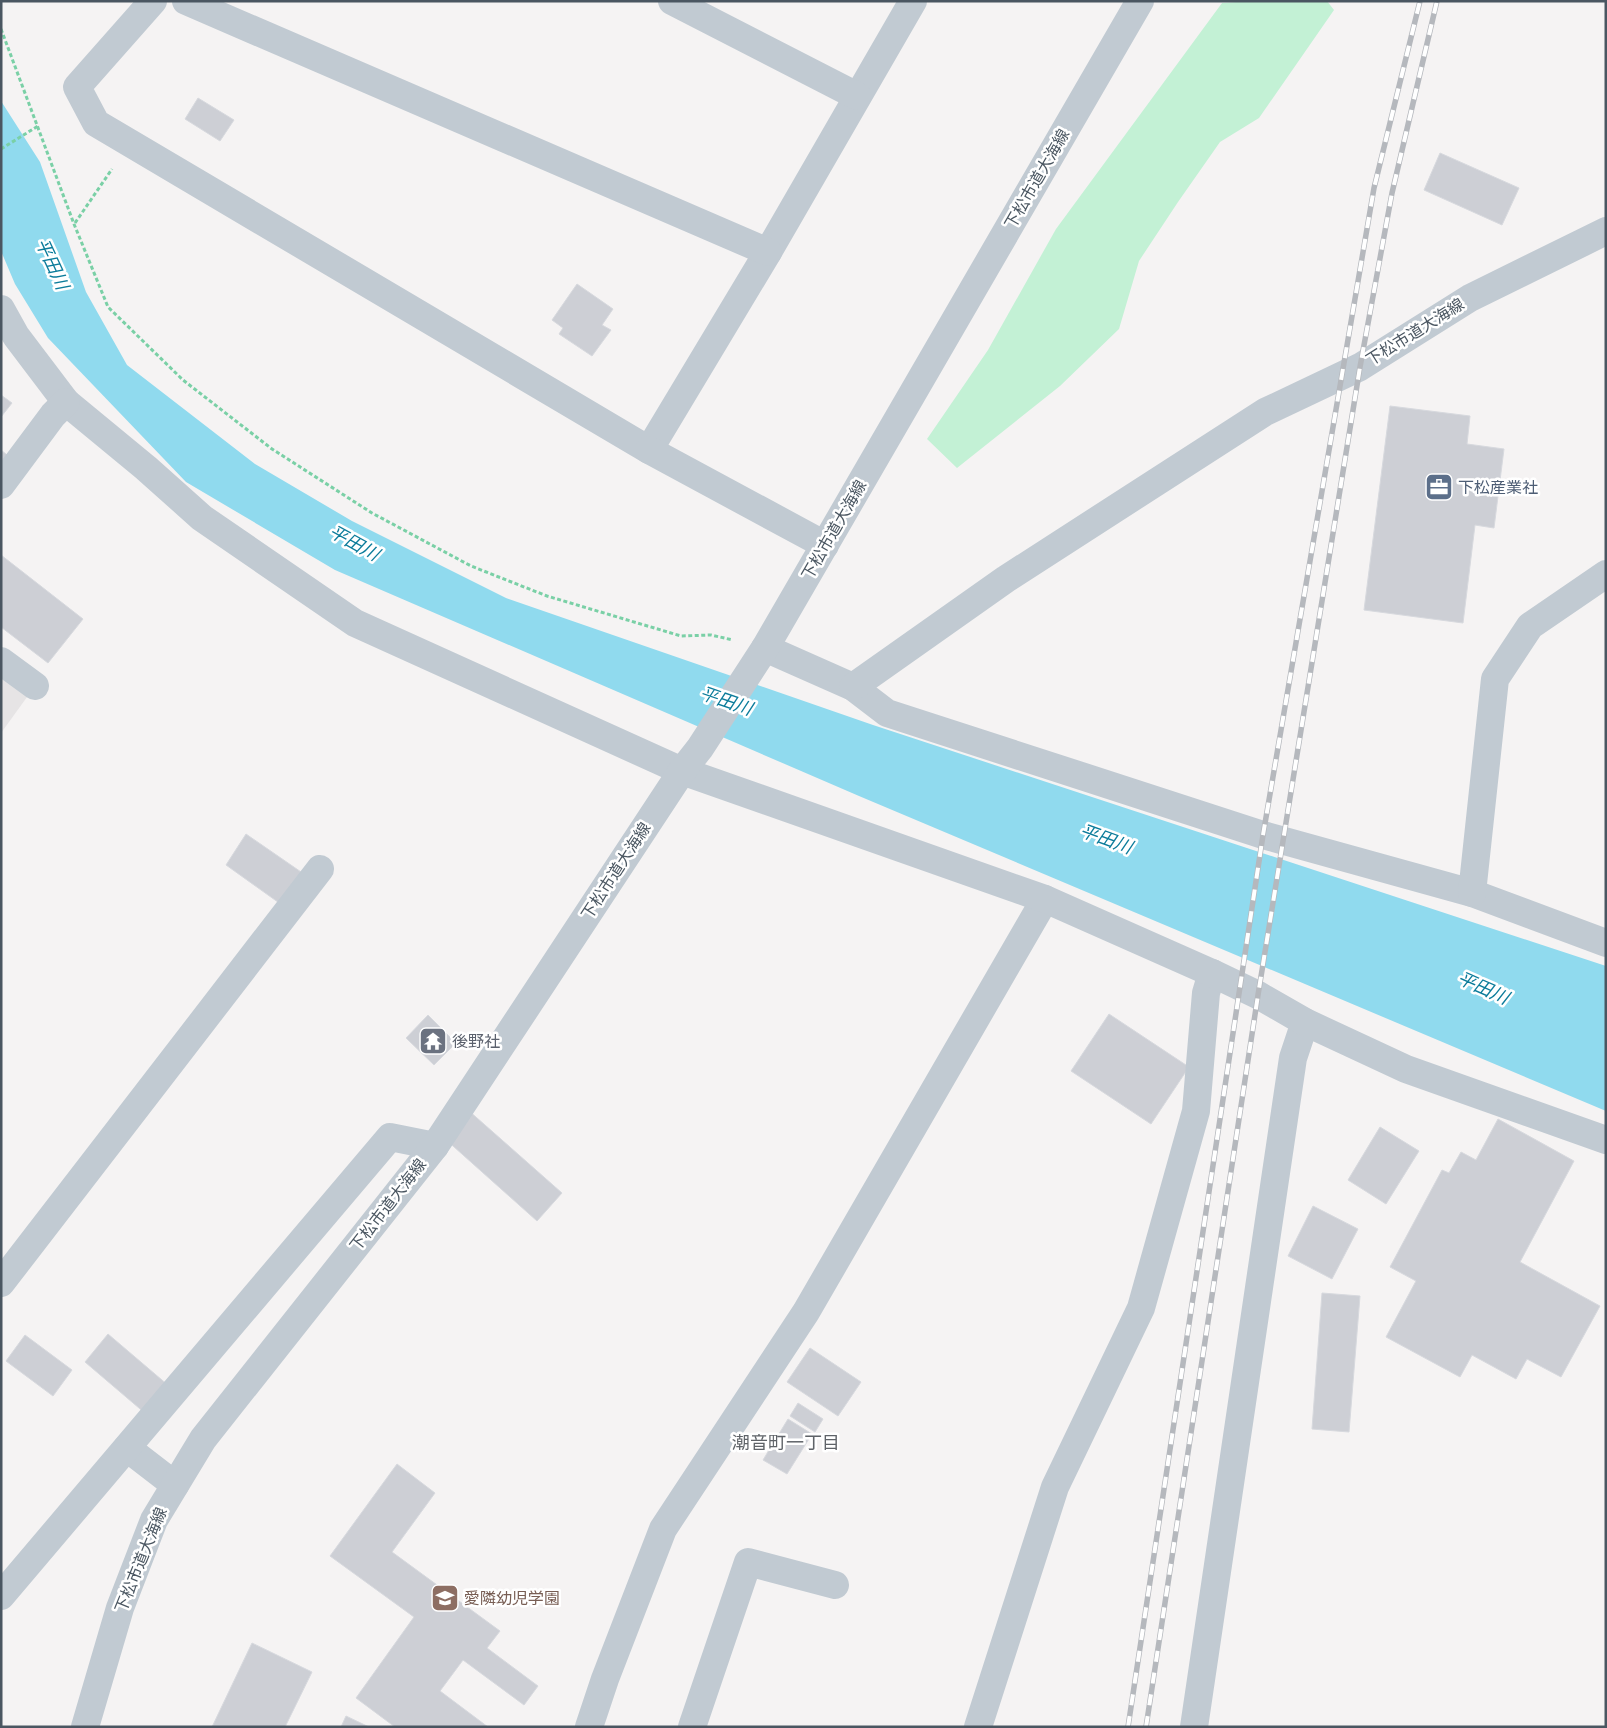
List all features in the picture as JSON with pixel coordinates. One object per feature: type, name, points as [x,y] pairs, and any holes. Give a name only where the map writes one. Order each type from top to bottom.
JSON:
[{"type":"street","points":[[153,1],[77,87],[96,123],[649,450],[825,545]]},
{"type":"street","points":[[186,1],[768,252]]},
{"type":"street","points":[[672,1],[857,96]]},
{"type":"street","points":[[649,450],[768,252],[913,1]]},
{"type":"street","name":"下松市道大海線","points":[[85,1727],[120,1608],[154,1520],[203,1438],[436,1146],[682,771],[700,748],[765,648],[1140,1]]},
{"type":"street","name":"下松市道大海線","points":[[853,687],[1006,579],[1265,412],[1360,367],[1470,298],[1606,231]]},
{"type":"street","points":[[1,309],[16,336],[66,402],[146,468],[202,518],[355,623],[682,771],[1045,899],[1212,973],[1258,995],[1305,1022],[1406,1069],[1606,1140]]},
{"type":"street","points":[[1,486],[53,415],[66,402]]},
{"type":"street","points":[[1472,893],[1495,679],[1530,626],[1606,574]]},
{"type":"street","points":[[765,648],[853,687],[887,713],[1263,835],[1472,893],[1606,943]]},
{"type":"street","points":[[1,661],[35,686]]},
{"type":"street","points":[[1,1282],[320,869]]},
{"type":"street","points":[[589,1727],[604,1679],[663,1529],[806,1312],[1045,899]]},
{"type":"street","points":[[978,1727],[1055,1487],[1140,1308],[1196,1111],[1206,993],[1212,973]]},
{"type":"street","points":[[1194,1727],[1293,1058],[1305,1022]]},
{"type":"street","points":[[1,1596],[390,1137],[436,1146]]},
{"type":"street","points":[[127,1448],[175,1485]]},
{"type":"street","points":[[692,1727],[748,1562],[835,1585]]},
{"type":"path","points":[[1,29],[108,306],[183,380],[272,449],[372,513],[471,566],[547,596],[681,636],[711,635],[765,648]]},
{"type":"path","points":[[1,149],[38,126]]},
{"type":"shaded area","points":[[1,661],[35,686],[1,733]]},
{"type":"green space","points":[[1327,1],[1334,10],[1259,118],[1220,142],[1178,202],[1139,261],[1119,329],[1060,386],[957,468],[927,439],[988,350],[1056,229],[1222,3]]},
{"type":"water","name":"平田川","points":[[1,101],[40,162],[86,292],[127,365],[255,464],[352,521],[506,598],[873,725],[1606,966],[1606,1111],[859,796],[335,570],[186,482],[48,338],[15,284],[1,251]]},
{"type":"building","points":[[198,98],[234,120],[220,141],[185,119]]},
{"type":"building","points":[[1440,153],[1519,188],[1502,225],[1424,190]]},
{"type":"building","points":[[577,284],[613,309],[602,325],[611,330],[592,356],[559,334],[563,328],[552,320]]},
{"type":"building","points":[[1,395],[12,403],[1,417]]},
{"type":"building","name":"下松産業社","points":[[1390,406],[1470,416],[1467,444],[1504,449],[1494,528],[1475,525],[1463,623],[1364,610]]},
{"type":"building","points":[[1,450],[12,459],[1,474]]},
{"type":"building","points":[[1,555],[83,619],[48,663],[1,627]]},
{"type":"building","points":[[246,834],[304,874],[282,905],[226,865]]},
{"type":"building","points":[[1109,1014],[1189,1067],[1151,1124],[1071,1071]]},
{"type":"building","points":[[428,1015],[456,1043],[434,1065],[406,1038]]},
{"type":"building","points":[[468,1110],[562,1193],[537,1221],[444,1138]]},
{"type":"building","points":[[1498,1119],[1574,1161],[1520,1262],[1600,1306],[1561,1377],[1527,1359],[1516,1379],[1472,1355],[1460,1377],[1386,1337],[1416,1281],[1390,1267],[1442,1170],[1449,1173],[1461,1152],[1476,1160]]},
{"type":"building","points":[[1380,1127],[1419,1151],[1386,1204],[1348,1180]]},
{"type":"building","points":[[1313,1206],[1358,1229],[1332,1279],[1288,1256]]},
{"type":"building","points":[[1322,1293],[1360,1296],[1349,1432],[1312,1429]]},
{"type":"building","points":[[108,1334],[169,1386],[146,1414],[85,1362]]},
{"type":"building","points":[[25,1335],[72,1370],[53,1396],[6,1361]]},
{"type":"building","points":[[810,1348],[861,1382],[838,1416],[787,1382]]},
{"type":"building","points":[[798,1403],[823,1419],[815,1432],[790,1416]]},
{"type":"building","points":[[788,1419],[812,1434],[787,1474],[763,1460]]},
{"type":"building","points":[[397,1464],[435,1493],[392,1552],[500,1631],[487,1648],[538,1686],[524,1705],[463,1660],[440,1691],[488,1727],[395,1727],[356,1698],[414,1617],[330,1556]]},
{"type":"building","points":[[252,1643],[312,1672],[285,1727],[212,1727]]},
{"type":"building","points":[[346,1716],[369,1727],[341,1727]]},
{"type":"railway","points":[[1128,1727],[1263,835],[1374,188],[1420,1]]},
{"type":"railway","points":[[1146,1727],[1258,995],[1360,367],[1392,193],[1437,1]]},
{"type":"place","name":"下松産業社","points":[[1439,487]]},
{"type":"place","name":"後野社","points":[[433,1041]]},
{"type":"place","name":"愛隣幼児学園","points":[[445,1598]]},
{"type":"district","name":"潮音町一丁目","points":[[786,1443]]}]
